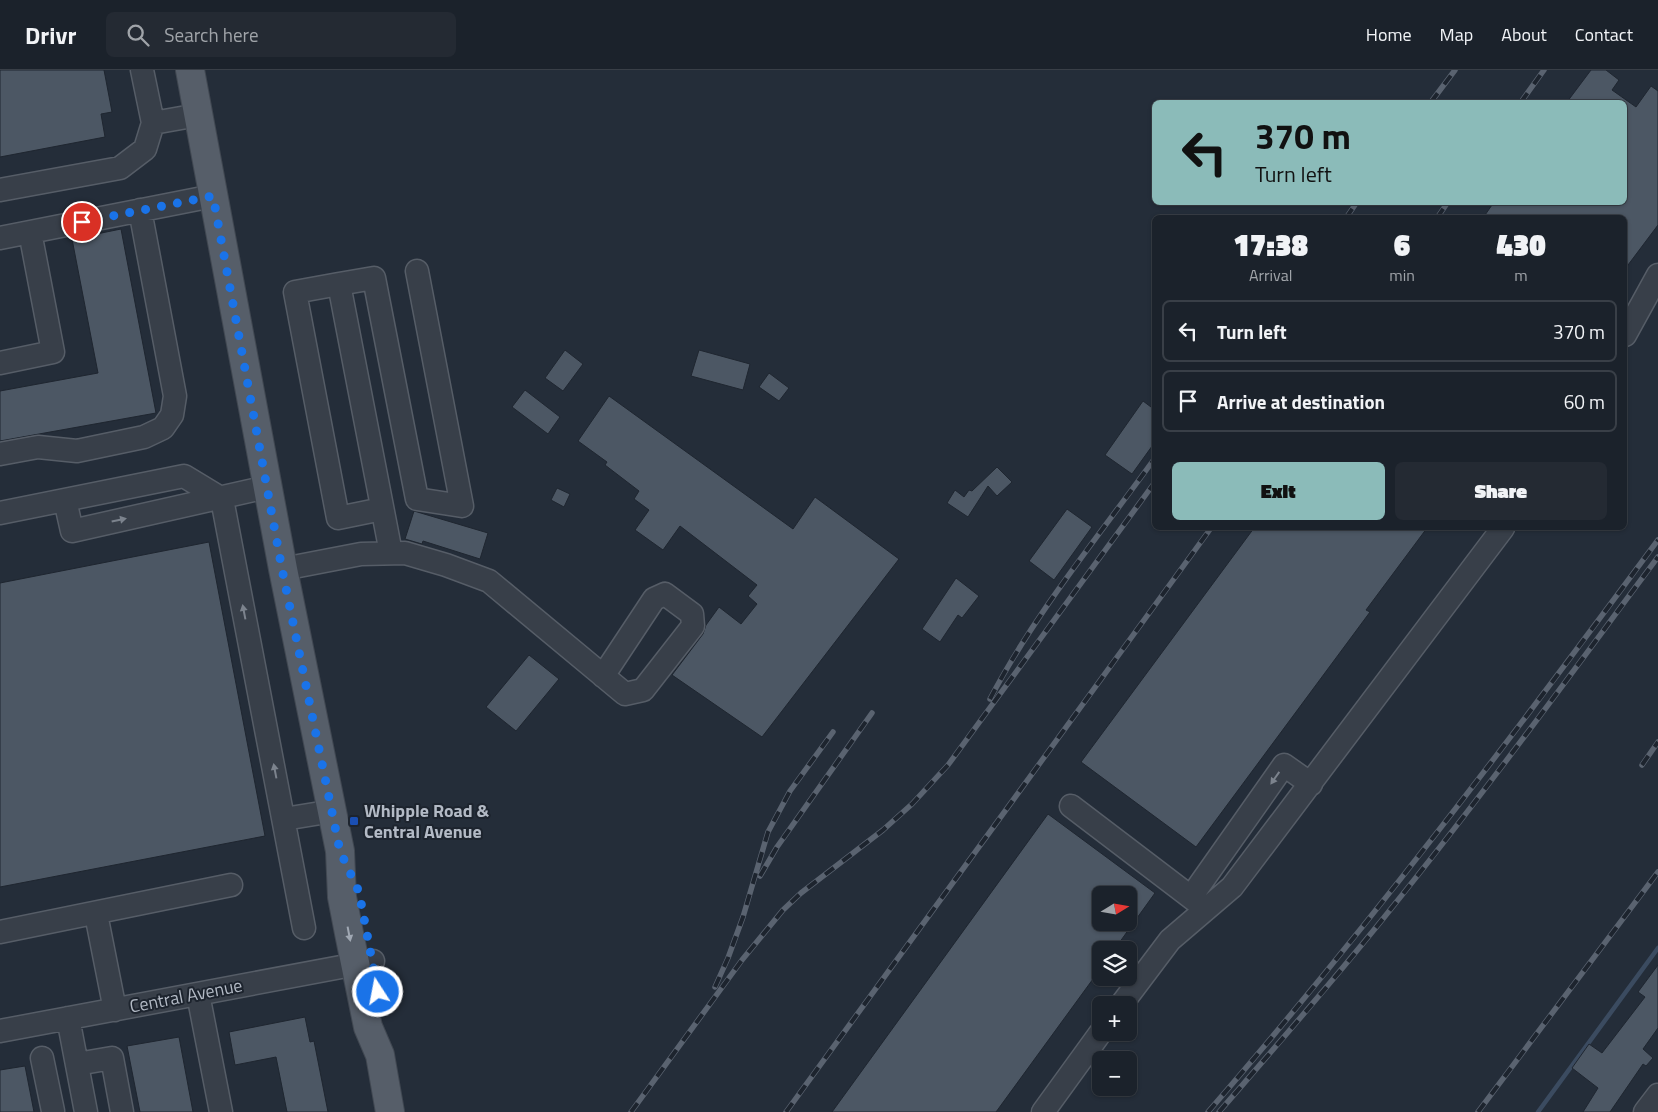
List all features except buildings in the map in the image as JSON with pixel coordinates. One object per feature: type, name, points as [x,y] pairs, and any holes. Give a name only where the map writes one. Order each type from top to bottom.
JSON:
[{"type":"main road","points":[[190,70],[282,569],[340,851],[359,892],[364,963],[385,1023],[380,1055],[390,1112]]},
{"type":"street","points":[[0,190],[120,168],[145,149],[152,123],[142,70]]},
{"type":"street","points":[[152,123],[198,115]]},
{"type":"street","points":[[0,238],[213,196]]},
{"type":"street","points":[[0,454],[38,447],[77,451],[144,437],[163,428],[172,414],[175,396],[140,210]]},
{"type":"street","points":[[0,363],[53,352],[30,232]]},
{"type":"street","points":[[382,509],[338,518],[295,292],[374,278],[416,498],[462,506],[417,271]]},
{"type":"street","points":[[1627,331],[1658,275]]},
{"type":"street","points":[[339,284],[391,553]]},
{"type":"street","points":[[0,513],[184,476],[222,498],[304,928]]},
{"type":"street","points":[[65,500],[72,530],[267,487]]},
{"type":"street","points":[[1198,903],[1232,887],[1502,530]]},
{"type":"street","points":[[282,569],[361,554],[391,553],[405,553],[446,565],[489,581],[603,676]]},
{"type":"street","points":[[1128,996],[1198,903],[1284,765],[1311,784]]},
{"type":"street","points":[[1071,806],[1198,903]]},
{"type":"street","points":[[284,819],[333,811]]},
{"type":"street","points":[[0,932],[96,914],[231,885]]},
{"type":"street","points":[[96,914],[115,1010]]},
{"type":"street","name":"Central Avenue","points":[[0,1031],[364,963]]},
{"type":"street","points":[[198,994],[221,1112]]},
{"type":"street","points":[[42,1058],[53,1111],[86,1108],[68,1018]]},
{"type":"street","points":[[1043,1112],[1094,1041]]},
{"type":"street","points":[[77,1064],[112,1058],[122,1112]]},
{"type":"street","points":[[1646,1112],[1658,1095]]},
{"type":"waterway","points":[[1538,1112],[1658,948]]},
{"type":"railway","points":[[1432,100],[1455,70]]},
{"type":"railway","points":[[1522,100],[1544,70]]},
{"type":"railway","points":[[1348,215],[1355,205]]},
{"type":"railway","points":[[1439,215],[1446,205]]},
{"type":"railway","points":[[990,699],[1047,606],[1152,462]]},
{"type":"railway","points":[[631,1112],[742,960],[783,910],[801,893],[883,830],[912,804],[948,765],[1152,486]]},
{"type":"railway","points":[[786,1112],[1210,530]]},
{"type":"railway","points":[[1208,1112],[1325,973],[1438,831],[1658,540]]},
{"type":"railway","points":[[1219,1112],[1327,987],[1425,867],[1658,557]]},
{"type":"railway","points":[[760,876],[777,847],[872,713]]},
{"type":"railway","points":[[715,987],[743,917],[768,832],[790,791],[833,732]]},
{"type":"railway","points":[[1642,765],[1658,742]]},
{"type":"railway","points":[[1478,1112],[1658,872]]},
{"type":"place","name":"Whipple Road & Central Avenue","points":[[354,821]]},
{"type":"route","points":[[82,222],[213,196],[282,569],[340,851],[359,892],[378,992]]}]
